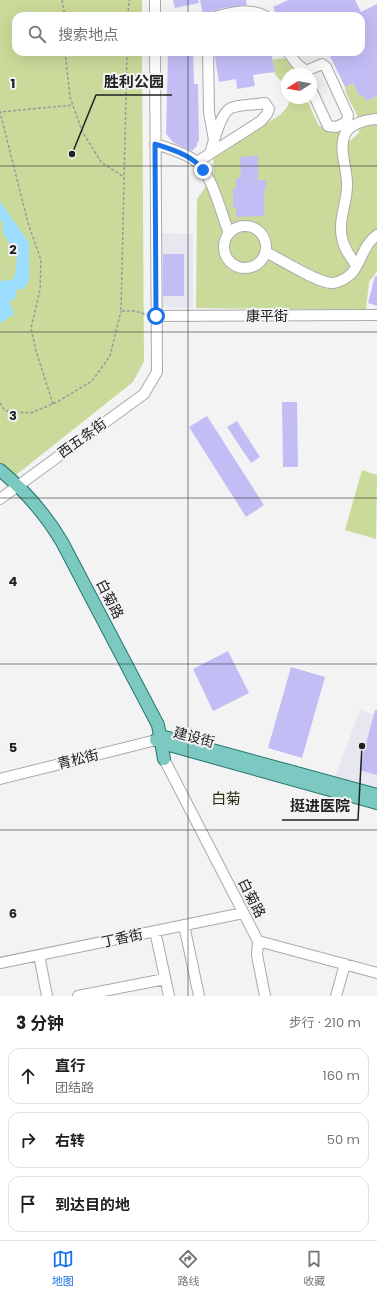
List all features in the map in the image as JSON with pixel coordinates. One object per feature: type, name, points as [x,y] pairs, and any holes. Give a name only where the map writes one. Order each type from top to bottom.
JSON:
[{"type":"main road","name":"白菊路","points":[[0,470],[55,529],[158,725],[164,759]]},
{"type":"main road","name":"白菊路","points":[[0,478],[15,487]]},
{"type":"main road","name":"建设街","points":[[160,740],[377,795]]},
{"type":"main road","name":"建设街","points":[[160,740],[377,803]]},
{"type":"street","points":[[155,0],[155,12]]},
{"type":"street","points":[[236,12],[254,12]]},
{"type":"street","points":[[155,56],[156,316]]},
{"type":"street","points":[[208,56],[209,112],[214,140]]},
{"type":"street","points":[[291,56],[302,68]]},
{"type":"street","points":[[313,68],[322,64],[326,67],[348,115],[344,128],[345,135],[343,150],[347,186],[341,223],[341,236],[345,250],[356,264]]},
{"type":"street","points":[[317,102],[328,126],[344,128],[350,127],[364,120],[377,119]]},
{"type":"street","points":[[197,162],[261,121],[269,109],[265,104],[232,108],[226,111],[210,153]]},
{"type":"street","points":[[155,144],[175,151],[197,162],[212,186],[229,233]]},
{"type":"street","points":[[242,226],[250,226],[257,230],[266,241],[266,252],[262,261],[256,266],[250,268],[238,268],[230,262],[225,254],[225,239],[229,233],[242,226]]},
{"type":"street","points":[[266,252],[309,275],[332,283],[343,280],[352,273],[365,246],[377,235]]},
{"type":"street","name":"康平街","points":[[156,316],[377,315]]},
{"type":"street","name":"西五条街","points":[[0,499],[144,394],[157,372],[156,316]]},
{"type":"street","name":"青松街","points":[[0,779],[160,740]]},
{"type":"street","name":"白菊路","points":[[164,759],[258,941],[377,973]]},
{"type":"street","name":"丁香街","points":[[0,963],[243,913]]},
{"type":"street","points":[[184,925],[199,996]]},
{"type":"street","points":[[155,931],[168,996]]},
{"type":"street","points":[[258,941],[256,955],[265,996]]},
{"type":"street","points":[[39,955],[47,996]]},
{"type":"street","points":[[336,996],[345,964]]},
{"type":"street","points":[[78,996],[165,979]]},
{"type":"path","points":[[62,0],[64,12]]},
{"type":"path","points":[[128,0],[128,12]]},
{"type":"path","points":[[65,56],[70,97],[82,131],[101,162],[124,177]]},
{"type":"path","points":[[0,403],[5,411],[31,413],[52,404],[92,381],[110,356],[121,311],[127,56]]},
{"type":"path","points":[[52,404],[36,351],[31,328],[40,290],[41,260],[28,223],[0,112],[73,104]]},
{"type":"path","points":[[121,311],[135,311],[156,316]]},
{"type":"shaded area","points":[[159,233],[193,234],[193,308],[158,307]]},
{"type":"shaded area","points":[[360,710],[377,716],[377,788],[335,776]]},
{"type":"green space","points":[[0,0],[142,0],[142,12],[12,12],[12,56],[142,56],[144,361],[133,382],[16,475],[0,463]]},
{"type":"green space","points":[[283,58],[289,60],[292,68],[281,68],[281,80],[275,74],[273,60]]},
{"type":"green space","points":[[353,83],[360,97],[363,95],[366,101],[377,96],[377,271],[369,282],[366,310],[196,308],[197,199],[214,175],[213,156],[280,115],[288,104],[309,104],[319,126],[336,130],[345,141],[350,141],[359,133],[359,126],[358,119],[348,98],[345,87]]},
{"type":"green space","points":[[362,470],[377,475],[376,539],[345,530]]},
{"type":"water","points":[[0,202],[29,242],[29,280],[24,289],[17,289],[15,298],[9,302],[14,314],[0,323],[0,279],[1,281],[13,280],[16,269],[17,255],[3,233],[3,221],[0,221]]},
{"type":"building","points":[[173,0],[198,0],[199,3],[175,8]]},
{"type":"building","points":[[200,0],[246,0],[247,5],[222,8],[211,12],[202,12]]},
{"type":"building","points":[[288,0],[355,0],[361,12],[275,12],[273,7]]},
{"type":"building","points":[[377,4],[377,96],[366,101],[363,95],[360,97],[353,83],[345,87],[330,56],[365,56],[365,12],[361,12]]},
{"type":"building","points":[[168,56],[193,56],[194,84],[198,84],[199,141],[197,142],[197,146],[192,151],[174,143],[166,134]]},
{"type":"building","points":[[215,56],[272,56],[275,72],[253,75],[255,86],[237,89],[236,79],[219,82]]},
{"type":"building","points":[[258,156],[258,180],[266,180],[266,189],[264,190],[264,216],[236,217],[236,208],[233,208],[233,189],[236,189],[236,178],[241,178],[240,157]]},
{"type":"building","points":[[163,254],[184,254],[184,296],[163,296]]},
{"type":"building","points":[[375,276],[377,276],[377,306],[368,303]]},
{"type":"building","points":[[282,402],[297,402],[298,467],[283,467]]},
{"type":"building","points":[[207,416],[264,505],[246,517],[189,427]]},
{"type":"building","points":[[237,421],[260,457],[251,463],[227,427]]},
{"type":"building","points":[[228,651],[249,693],[213,711],[193,669]]},
{"type":"building","points":[[291,667],[325,677],[302,758],[268,748]]},
{"type":"building","points":[[375,710],[377,710],[377,775],[359,770]]},
{"type":"place","name":"胜利公园","points":[[72,154]]},
{"type":"place","name":"挺进医院","points":[[362,746]]},
{"type":"district","name":"白菊","points":[[226,798]]},
{"type":"route","points":[[156,316],[155,144],[175,151],[197,162],[203,170]]}]
